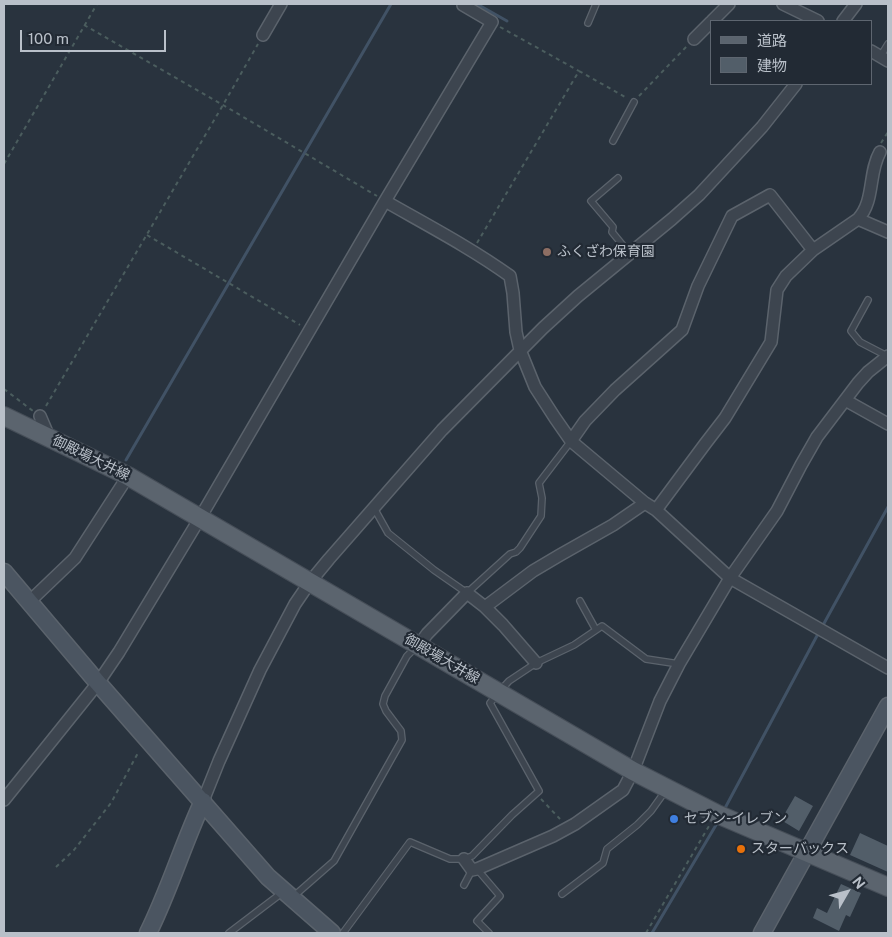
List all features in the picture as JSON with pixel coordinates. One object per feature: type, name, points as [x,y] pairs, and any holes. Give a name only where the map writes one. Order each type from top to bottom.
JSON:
[{"type":"main road","name":"御殿場大井線","points":[[8,419],[128,476],[633,771],[720,815],[888,887]]},
{"type":"street","points":[[263,35],[281,4]]},
{"type":"street","points":[[4,800],[98,683],[119,652],[492,22],[463,4]]},
{"type":"street","points":[[713,20],[729,4]]},
{"type":"street","points":[[782,4],[816,20]]},
{"type":"street","points":[[845,20],[856,4]]},
{"type":"street","points":[[694,39],[710,23]]},
{"type":"street","points":[[148,933],[219,761],[260,670],[295,604],[310,582],[442,430],[520,350],[578,296],[699,194],[762,127],[795,85]]},
{"type":"street","points":[[656,510],[726,418],[771,342],[776,290],[786,276],[813,250],[864,212],[868,203],[876,159],[880,152]]},
{"type":"street","points":[[571,441],[585,421],[615,390],[682,330],[698,286],[732,216],[770,194],[813,250]]},
{"type":"street","points":[[385,201],[472,251],[510,276],[514,293],[516,332],[520,350],[535,387],[571,441],[656,510],[730,578],[888,668]]},
{"type":"street","points":[[858,218],[888,232]]},
{"type":"street","points":[[464,860],[474,869],[553,836],[568,828],[623,790],[633,771],[660,701],[679,664],[730,578],[777,511],[817,437],[858,383],[888,356]]},
{"type":"street","points":[[845,400],[888,424]]},
{"type":"street","points":[[40,416],[49,438]]},
{"type":"street","points":[[30,602],[75,558],[128,476]]},
{"type":"street","points":[[485,607],[533,571],[613,525],[645,503]]},
{"type":"street","points":[[4,572],[98,683],[268,877],[332,933]]},
{"type":"street","points":[[419,645],[466,593],[503,624],[536,663]]},
{"type":"street","points":[[762,933],[888,706]]},
{"type":"lane","points":[[588,23],[596,4]]},
{"type":"lane","points":[[880,56],[888,44]]},
{"type":"lane","points":[[613,141],[634,102]]},
{"type":"lane","points":[[618,178],[591,201],[612,227],[612,232],[630,254]]},
{"type":"lane","points":[[868,300],[851,331],[860,342],[888,356]]},
{"type":"lane","points":[[374,508],[388,533],[466,593],[510,554],[520,548],[541,516],[542,498],[539,483],[571,441]]},
{"type":"lane","points":[[580,601],[596,630]]},
{"type":"lane","points":[[343,933],[410,842],[450,859],[464,860],[472,856],[512,814],[539,791],[490,704],[509,681],[536,663],[574,645],[602,626],[646,659],[679,664]]},
{"type":"lane","points":[[229,933],[289,894],[334,861],[402,740],[401,732],[383,704],[385,696],[408,656],[419,645]]},
{"type":"lane","points":[[562,894],[603,863],[607,849],[638,825],[651,812],[667,788]]},
{"type":"lane","points":[[464,885],[474,869],[500,896],[477,922],[489,933]]},
{"type":"path","points":[[4,164],[97,4]]},
{"type":"path","points":[[492,22],[634,102],[669,63],[694,39]]},
{"type":"path","points":[[84,25],[385,201]]},
{"type":"path","points":[[4,389],[40,416],[263,35]]},
{"type":"path","points":[[472,251],[579,71]]},
{"type":"path","points":[[146,235],[309,330]]},
{"type":"path","points":[[56,867],[74,850],[110,803],[146,738]]},
{"type":"path","points":[[536,793],[568,828]]},
{"type":"path","points":[[646,933],[720,815]]},
{"type":"building","points":[[795,796],[813,806],[799,831],[781,820]]},
{"type":"building","points":[[860,833],[888,846],[888,872],[850,855]]},
{"type":"building","points":[[841,884],[861,893],[850,917],[846,915],[839,931],[813,918],[817,908],[827,913]]},
{"type":"waterway","points":[[126,460],[391,4]]},
{"type":"waterway","points":[[477,4],[507,21]]},
{"type":"waterway","points":[[822,627],[888,507]]},
{"type":"waterway","points":[[724,810],[819,632]]},
{"type":"waterway","points":[[652,933],[719,820]]},
{"type":"place","name":"ふくざわ保育園","points":[[547,252]]},
{"type":"place","name":"セブン-イレブン","points":[[674,819]]},
{"type":"place","name":"スターバックス","points":[[741,849]]}]
